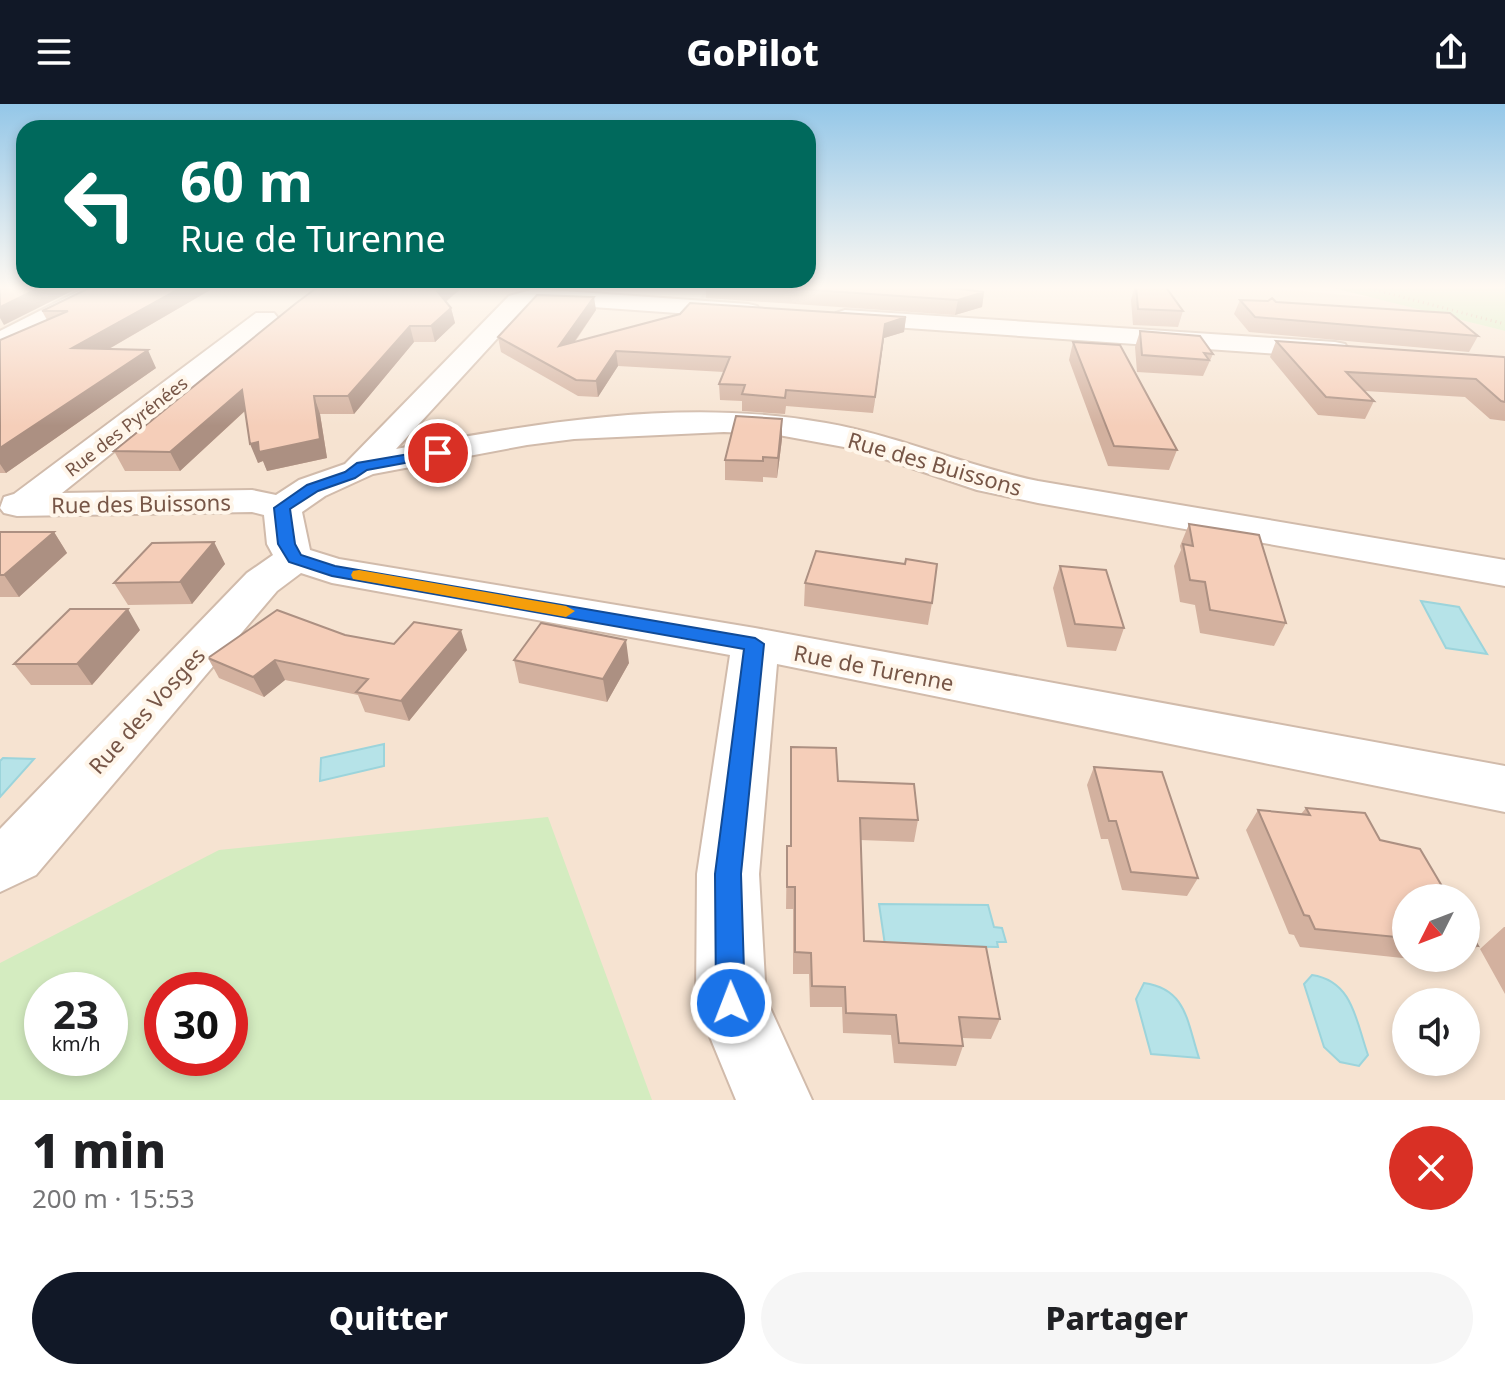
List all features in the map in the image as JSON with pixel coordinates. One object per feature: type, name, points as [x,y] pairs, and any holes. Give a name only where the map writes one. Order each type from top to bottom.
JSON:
[{"type":"street","name":"Rue des Pyrénées","points":[[12,505],[245,332]]},
{"type":"street","points":[[295,558],[287,544],[282,508],[312,488],[350,475],[362,466],[488,332]]},
{"type":"street","points":[[1087,332],[1365,353]]},
{"type":"street","name":"Rue des Buissons","points":[[362,466],[574,429],[724,422],[773,424],[864,441],[990,482],[1038,492],[1505,573]]},
{"type":"street","name":"Rue des Buissons","points":[[12,505],[252,501],[282,508]]},
{"type":"street","name":"Rue de Turenne","points":[[295,558],[332,570],[755,644],[1505,789]]},
{"type":"street","name":"Rue des Vosges","points":[[0,865],[14,856],[262,582],[295,558]]},
{"type":"street","points":[[755,644],[728,874],[731,1003],[774,1100]]},
{"type":"shaded area","points":[[0,332],[1505,332],[1505,1100],[0,1100]]},
{"type":"green space","points":[[548,817],[652,1100],[0,1100],[0,963],[219,850]]},
{"type":"water","points":[[1421,601],[1459,607],[1487,654],[1446,648]]},
{"type":"water","points":[[384,744],[384,766],[320,781],[321,758]]},
{"type":"water","points":[[3,758],[34,759],[0,797],[0,761]]},
{"type":"water","points":[[879,904],[988,905],[994,927],[1002,928],[1006,942],[997,942],[998,947],[885,945]]},
{"type":"water","points":[[1312,975],[1336,985],[1351,1004],[1368,1055],[1359,1066],[1340,1062],[1324,1047],[1304,984]]},
{"type":"water","points":[[1144,983],[1158,986],[1177,1000],[1188,1020],[1199,1058],[1151,1054],[1136,999]]},
{"type":"building","points":[[18,332],[100,332],[72,348],[148,350],[0,448],[0,340]]},
{"type":"building","points":[[260,332],[404,332],[348,396],[314,396],[320,439],[259,452],[258,442],[250,444],[242,390],[170,452],[114,451]]},
{"type":"building","points":[[502,332],[569,332],[559,346],[610,332],[884,332],[875,397],[786,390],[785,398],[742,394],[745,385],[719,384],[730,357],[616,351],[596,381],[576,380],[498,337]]},
{"type":"building","points":[[1140,332],[1200,336],[1213,354],[1204,353],[1209,360],[1142,355]]},
{"type":"building","points":[[1437,332],[1474,332],[1478,336]]},
{"type":"building","points":[[1276,341],[1504,357],[1505,402],[1476,379],[1346,372],[1374,401],[1326,397]]},
{"type":"building","points":[[1073,342],[1120,345],[1177,450],[1114,446]]},
{"type":"building","points":[[736,416],[782,419],[778,458],[763,457],[763,461],[725,460]]},
{"type":"building","points":[[1189,524],[1259,535],[1286,623],[1210,610],[1205,582],[1190,580],[1183,544],[1193,546]]},
{"type":"building","points":[[0,532],[54,532],[4,575],[0,575]]},
{"type":"building","points":[[214,542],[180,582],[114,583],[152,543]]},
{"type":"building","points":[[816,551],[905,564],[906,559],[937,564],[932,603],[805,583]]},
{"type":"building","points":[[1060,566],[1106,570],[1124,628],[1075,624]]},
{"type":"building","points":[[70,609],[128,609],[77,664],[14,664]]},
{"type":"building","points":[[277,610],[345,635],[394,644],[414,622],[461,630],[401,701],[356,692],[368,679],[275,660],[253,677],[208,658]]},
{"type":"building","points":[[541,623],[626,640],[603,679],[514,660]]},
{"type":"building","points":[[791,747],[836,748],[838,781],[914,784],[918,820],[860,818],[864,941],[986,947],[1000,1019],[959,1017],[963,1046],[899,1043],[896,1015],[846,1013],[845,987],[812,986],[811,953],[795,952],[795,887],[787,887],[787,846],[791,846]]},
{"type":"building","points":[[1094,767],[1162,772],[1198,878],[1131,872],[1116,821],[1109,821]]},
{"type":"building","points":[[1306,808],[1365,813],[1380,840],[1420,849],[1441,884],[1392,884],[1392,937],[1315,929],[1309,916],[1304,915],[1258,810],[1310,815]]},
{"type":"slow traffic","points":[[359,575],[566,611]]},
{"type":"route","points":[[438,453],[379,466],[362,466],[339,480],[312,488],[282,508],[287,544],[295,558],[332,570],[755,644],[728,874],[731,1003]]}]
